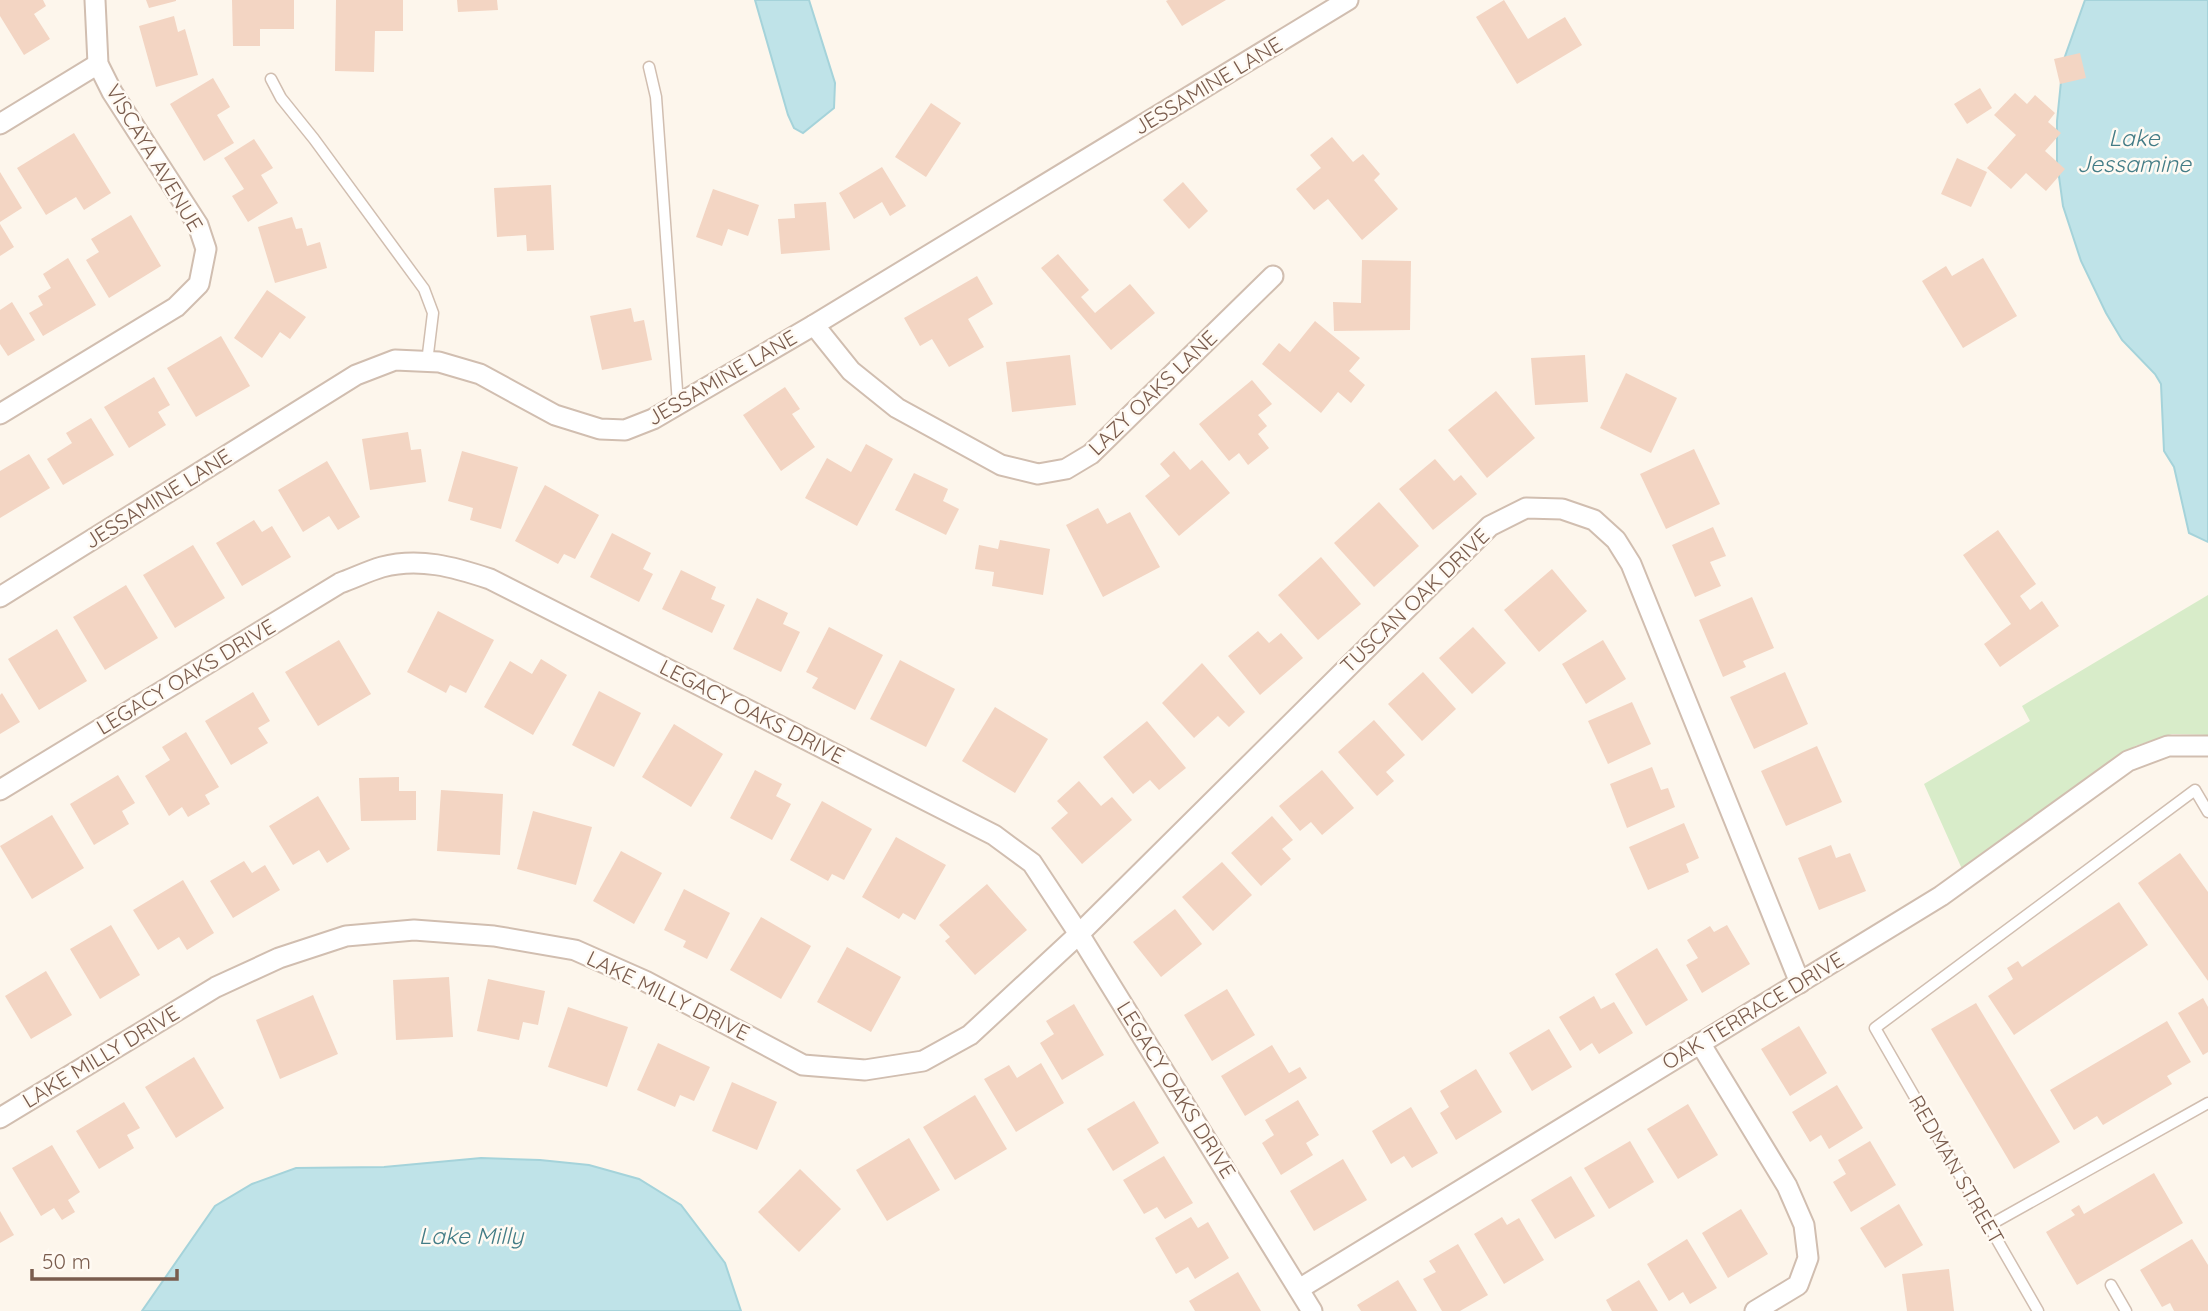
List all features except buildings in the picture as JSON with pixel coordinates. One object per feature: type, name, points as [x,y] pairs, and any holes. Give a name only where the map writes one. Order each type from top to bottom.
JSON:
[{"type":"street","name":"VISCAYA AVENUE","points":[[0,414],[176,307],[199,284],[206,248],[198,225],[112,92],[98,64],[95,0]]},
{"type":"street","name":"JESSAMINE LANE","points":[[0,597],[356,375],[395,360],[439,362],[480,374],[555,415],[600,429],[625,430],[653,419],[814,325],[1348,0]]},
{"type":"street","points":[[0,124],[98,64]]},
{"type":"street","name":"LAZY OAKS LANE","points":[[814,325],[851,371],[897,408],[1001,465],[1038,474],[1066,469],[1091,454],[1273,276]]},
{"type":"street","name":"TUSCAN OAK DRIVE","points":[[1079,934],[1490,526],[1526,509],[1562,509],[1594,520],[1616,540],[1631,564],[1800,983]]},
{"type":"street","name":"LEGACY OAKS DRIVE","points":[[0,790],[340,583],[381,567],[408,562],[446,565],[490,579],[994,835],[1032,863],[1079,934],[1312,1311]]},
{"type":"street","name":"OAK TERRACE DRIVE","points":[[1298,1289],[1941,896],[2127,761],[2168,746],[2208,746]]},
{"type":"street","name":"LAKE MILLY DRIVE","points":[[0,1118],[216,987],[279,958],[346,936],[414,930],[494,936],[575,950],[645,981],[803,1065],[865,1070],[923,1061],[970,1035],[1079,934]]},
{"type":"street","points":[[1700,1043],[1787,1186],[1804,1225],[1808,1258],[1798,1284],[1755,1311]]},
{"type":"lane","points":[[649,67],[656,97],[678,404]]},
{"type":"lane","points":[[271,79],[281,98],[424,289],[433,313],[427,362]]},
{"type":"lane","name":"REDMAN STREET","points":[[2038,1311],[1875,1028],[2195,790],[2208,812]]},
{"type":"lane","points":[[1989,1226],[2208,1103]]},
{"type":"lane","points":[[2111,1285],[2126,1311]]},
{"type":"green space","points":[[2208,595],[2208,735],[2172,734],[2135,746],[1962,869],[1924,784],[2030,721],[2022,706]]},
{"type":"water","points":[[755,0],[809,0],[835,83],[834,108],[803,133],[794,128],[788,115]]},
{"type":"water","name":"Lake Jessamine","points":[[2085,0],[2208,0],[2208,542],[2189,533],[2174,467],[2164,451],[2161,384],[2155,374],[2122,340],[2106,313],[2081,261],[2063,206],[2057,162],[2057,121],[2063,62]]},
{"type":"water","name":"Lake Milly","points":[[481,1158],[589,1165],[639,1179],[681,1205],[725,1263],[741,1311],[142,1311],[215,1206],[252,1184],[296,1168],[384,1167]]}]
